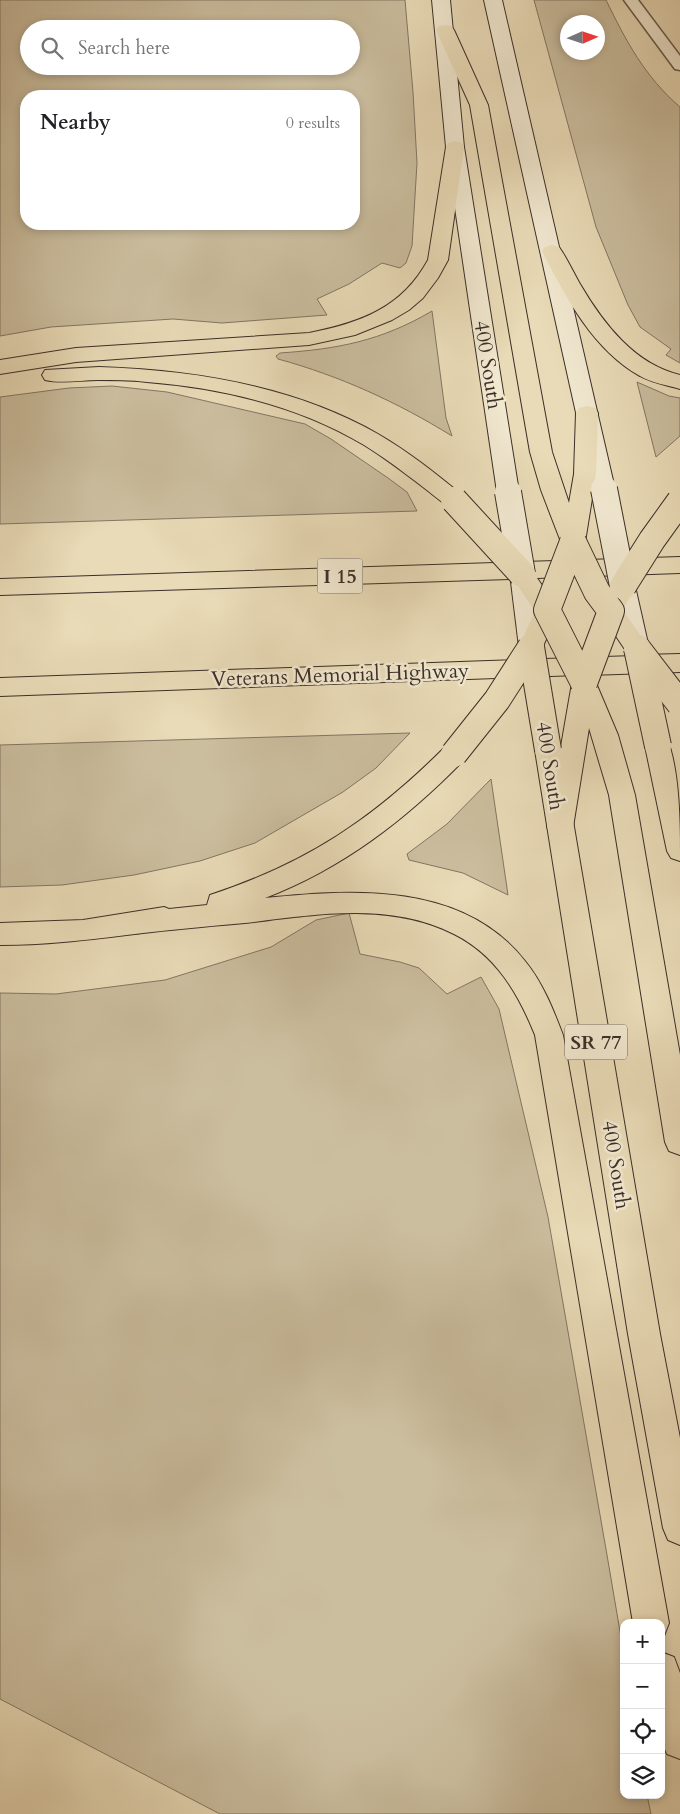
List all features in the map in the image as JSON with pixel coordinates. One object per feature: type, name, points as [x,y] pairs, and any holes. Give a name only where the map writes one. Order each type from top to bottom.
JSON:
[{"type":"main road","name":"400 South","points":[[441,0],[455,147],[481,324],[522,574],[531,647],[560,750],[560,827],[644,1334],[680,1528]]},
{"type":"main road","points":[[493,0],[532,175],[552,251],[587,413],[594,489],[623,586],[680,851]]},
{"type":"main road","points":[[445,30],[479,105],[541,452],[552,490],[573,542],[597,592],[680,704]]},
{"type":"main road","points":[[0,367],[76,355],[308,339],[358,328],[381,318],[400,308],[414,297],[433,273],[438,260],[455,147]]},
{"type":"main road","points":[[552,251],[566,280],[586,310],[619,350],[645,370],[662,378],[680,382]]},
{"type":"main road","points":[[0,380],[72,374],[114,373],[178,377],[240,389],[296,406],[352,430],[409,464],[454,500],[522,574],[546,610],[584,683],[609,748],[622,795],[680,1142]]},
{"type":"main road","points":[[147,922],[224,902],[299,872],[340,849],[377,823],[410,796],[454,754],[497,700],[531,647],[594,489]]},
{"type":"main road","points":[[560,750],[611,612],[623,586],[652,540],[680,501]]},
{"type":"main road","name":"I 15","points":[[0,587],[680,565]]},
{"type":"main road","name":"Veterans Memorial Highway","points":[[0,686],[680,663]]},
{"type":"main road","points":[[0,934],[67,933],[147,922],[356,901],[386,903],[433,914],[469,929],[493,945],[511,963],[527,983],[540,1008],[549,1035],[650,1619]]},
{"type":"main road","points":[[665,1685],[680,1740]]},
{"type":"lane","points":[[630,0],[680,66]]},
{"type":"shaded area","points":[[0,0],[405,0],[417,163],[412,246],[406,263],[400,268],[382,263],[349,284],[317,299],[327,315],[222,323],[173,319],[51,327],[0,336]]},
{"type":"shaded area","points":[[534,0],[606,0],[637,58],[656,83],[680,107],[680,363],[666,355],[671,349],[640,327],[628,305],[596,227]]},
{"type":"shaded area","points":[[432,311],[446,418],[452,436],[368,391],[324,373],[278,359],[276,356],[280,353],[321,349],[359,342],[395,330]]},
{"type":"shaded area","points":[[637,382],[669,396],[680,398],[680,436],[656,457]]},
{"type":"shaded area","points":[[112,386],[167,392],[305,424],[331,439],[407,492],[417,511],[0,524],[0,397],[69,388]]},
{"type":"shaded area","points":[[410,733],[376,768],[343,792],[255,843],[200,861],[134,875],[62,885],[0,887],[0,745]]},
{"type":"shaded area","points":[[491,779],[508,895],[463,873],[409,860],[407,854],[447,824]]},
{"type":"shaded area","points":[[349,913],[360,954],[419,968],[447,994],[481,977],[499,1009],[548,1217],[620,1632],[620,1799],[648,1799],[651,1814],[220,1814],[0,1699],[0,993],[56,994],[165,980],[271,947],[316,920]]}]
